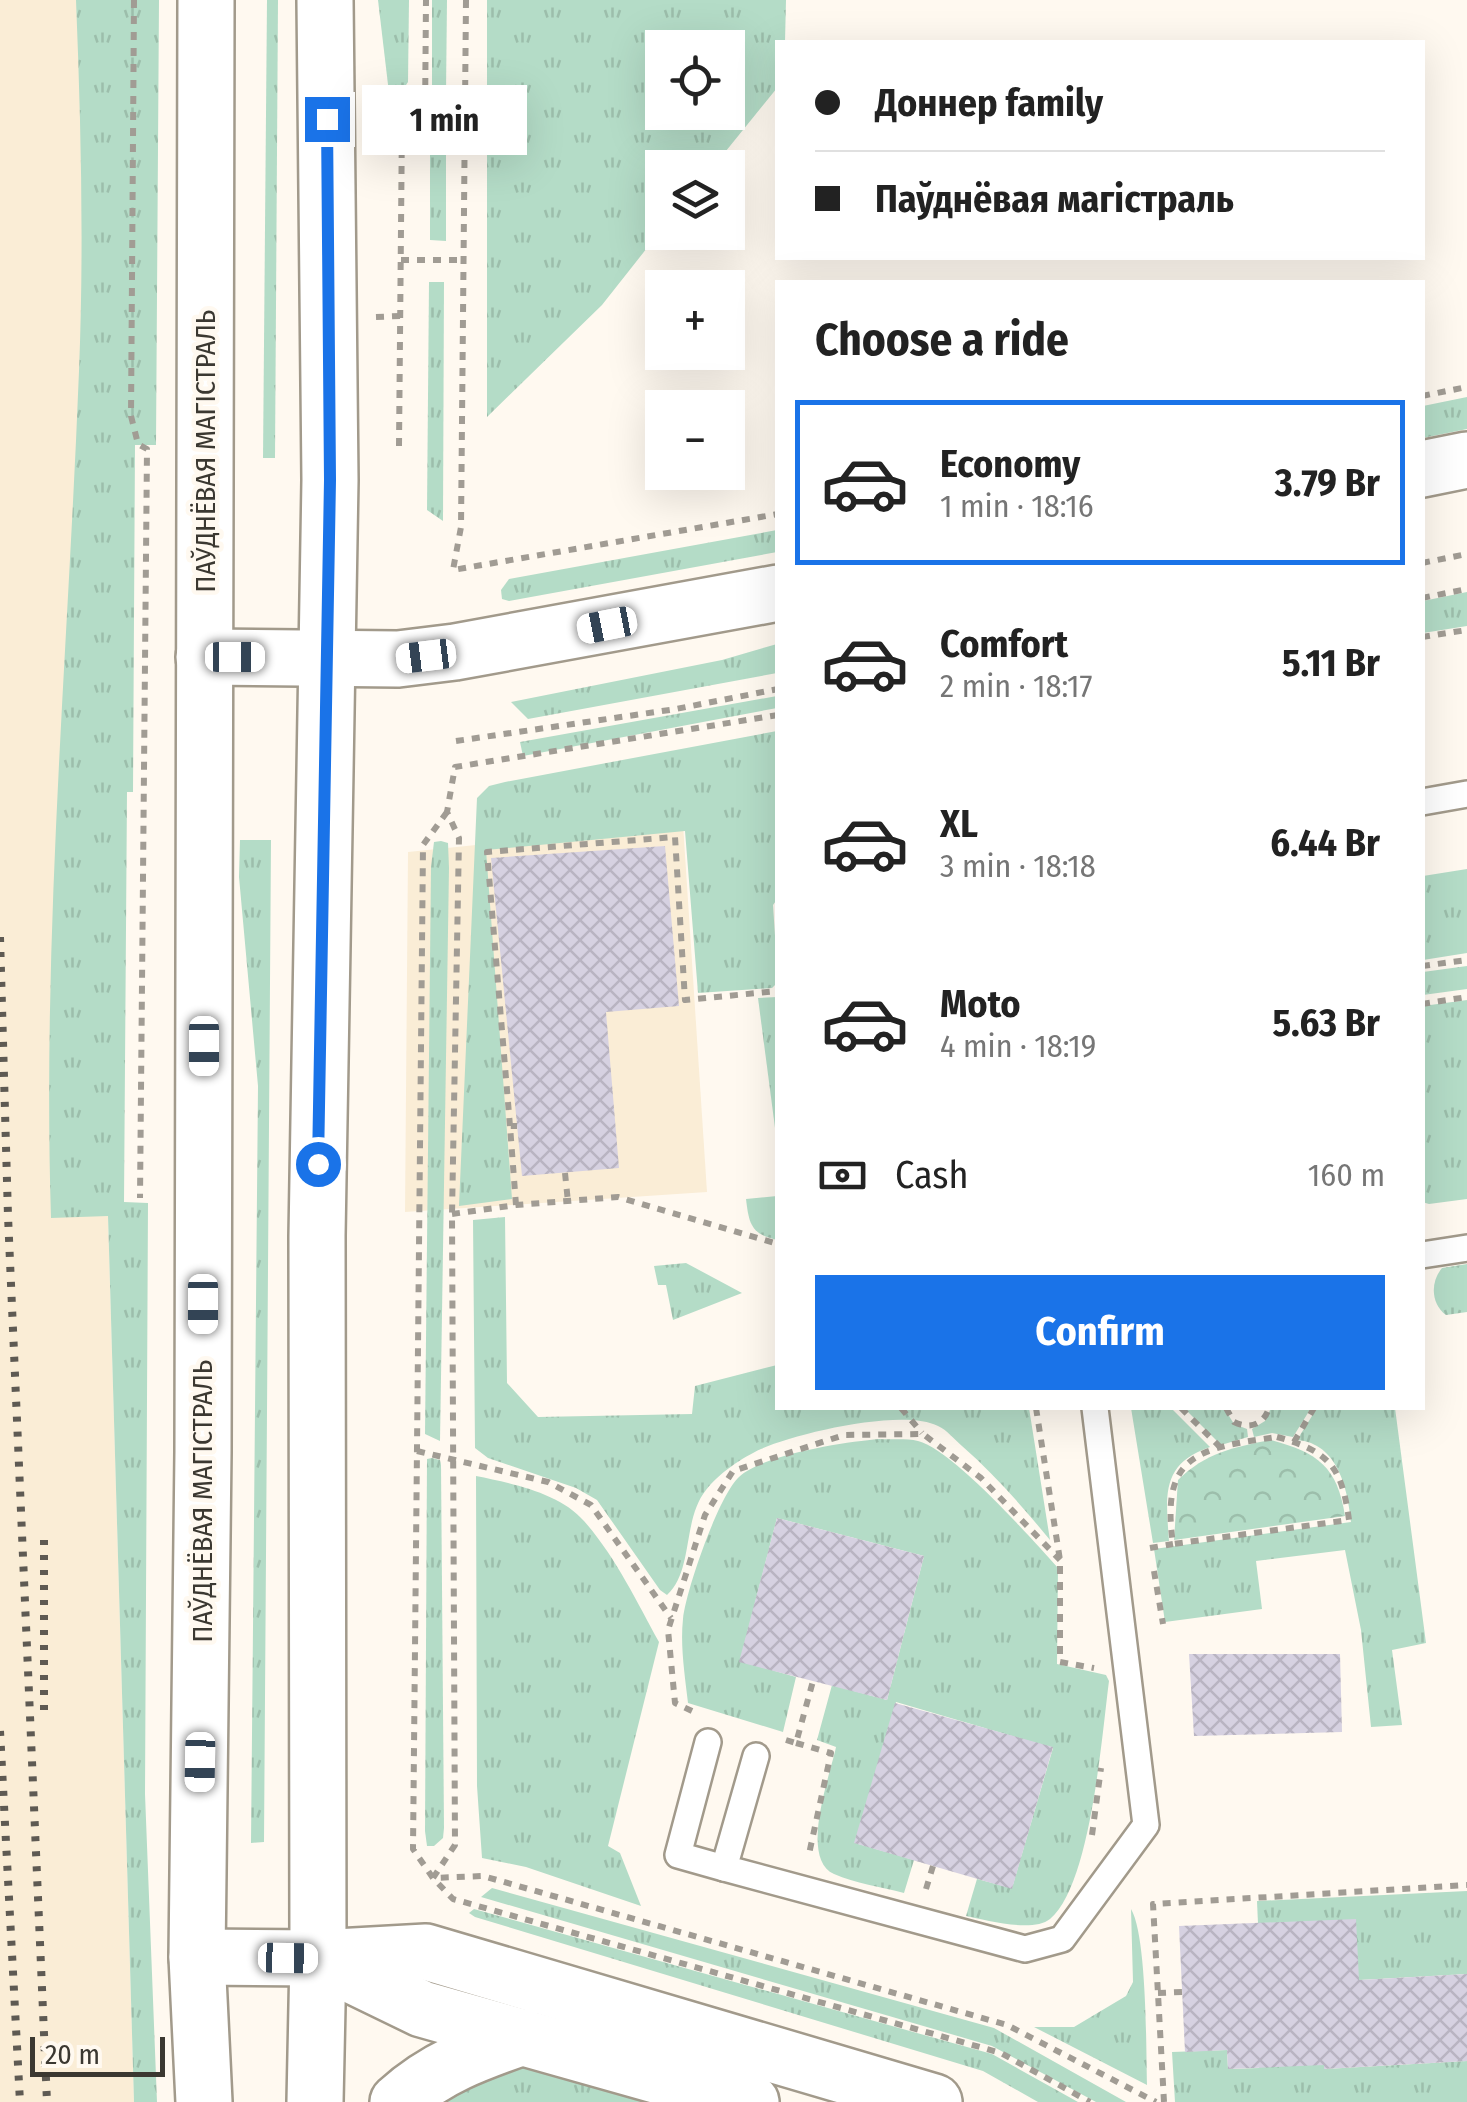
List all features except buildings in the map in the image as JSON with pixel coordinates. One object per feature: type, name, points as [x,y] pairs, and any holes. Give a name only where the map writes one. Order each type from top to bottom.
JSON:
[{"type":"main road","name":"ПАЎДНЁВАЯ МАГІСТРАЛЬ","points":[[204,2102],[198,1956],[206,0]]},
{"type":"main road","points":[[316,2102],[316,1236],[330,480],[326,0]]},
{"type":"main road","points":[[1425,468],[1467,460]]},
{"type":"main road","points":[[204,657],[398,659],[775,594]]},
{"type":"main road","points":[[198,1956],[318,1958],[426,1952],[934,2102]]},
{"type":"main road","points":[[318,1958],[422,2009],[751,2102]]},
{"type":"main road","points":[[398,2102],[419,2083],[456,2061],[523,2037]]},
{"type":"lane","points":[[1425,801],[1467,794]]},
{"type":"lane","points":[[1425,1255],[1467,1248]]},
{"type":"lane","points":[[706,1729],[678,1855],[1026,1949],[1062,1939],[1146,1825],[1095,1410]]},
{"type":"lane","points":[[724,1868],[756,1756]]},
{"type":"path","points":[[134,0],[131,416],[138,444],[147,449],[140,1198]]},
{"type":"path","points":[[425,118],[426,0]]},
{"type":"path","points":[[466,0],[460,527],[453,570],[775,515]]},
{"type":"path","points":[[399,446],[402,119],[465,117]]},
{"type":"path","points":[[401,260],[465,260]]},
{"type":"path","points":[[1425,395],[1467,388]]},
{"type":"path","points":[[1425,562],[1467,554]]},
{"type":"path","points":[[1425,597],[1467,589]]},
{"type":"path","points":[[1425,637],[1467,630]]},
{"type":"path","points":[[456,741],[775,690]]},
{"type":"path","points":[[775,715],[454,767],[447,812],[423,845],[414,1849],[432,1878],[453,1899],[1002,2053],[1090,2102]]},
{"type":"path","points":[[432,1878],[455,1845],[452,1214],[459,838],[447,812]]},
{"type":"path","points":[[516,1205],[513,1126],[488,852],[675,837],[684,1000],[775,992]]},
{"type":"path","points":[[1425,966],[1467,960]]},
{"type":"path","points":[[1425,1004],[1467,997]]},
{"type":"path","points":[[564,1172],[568,1202]]},
{"type":"path","points":[[452,1214],[618,1198],[775,1243]]},
{"type":"path","points":[[1036,1410],[1060,1560],[1060,1662],[1096,1668]]},
{"type":"path","points":[[1183,1410],[1220,1448]]},
{"type":"path","points":[[1227,1410],[1234,1422],[1248,1426],[1262,1420],[1269,1410]]},
{"type":"path","points":[[1294,1442],[1313,1410]]},
{"type":"path","points":[[903,1411],[923,1434],[981,1478],[1060,1560]]},
{"type":"path","points":[[1248,1426],[1251,1441]]},
{"type":"path","points":[[706,1729],[675,1703],[668,1630],[705,1514],[734,1470],[793,1448],[844,1435],[923,1434]]},
{"type":"path","points":[[1150,1548],[1349,1520],[1346,1495],[1336,1467],[1306,1444],[1277,1437],[1197,1456],[1177,1472],[1170,1497],[1173,1544]]},
{"type":"path","points":[[417,1451],[548,1482],[591,1505],[672,1620]]},
{"type":"path","points":[[796,1743],[813,1681]]},
{"type":"path","points":[[779,1738],[830,1753],[808,1852],[812,1862]]},
{"type":"path","points":[[1091,1845],[1102,1761]]},
{"type":"path","points":[[925,1894],[933,1866]]},
{"type":"path","points":[[432,1878],[483,1876],[1007,2025],[1156,2102]]},
{"type":"path","points":[[1164,2102],[1153,1904],[1467,1885]]},
{"type":"path","points":[[1158,1992],[1182,1992]]},
{"type":"shaded area","points":[[0,0],[112,0],[108,1216],[134,2102],[0,2102]]},
{"type":"shaded area","points":[[683,824],[707,1192],[405,1212],[408,852]]},
{"type":"green space","points":[[76,0],[159,0],[156,445],[135,445],[133,792],[127,792],[124,1202],[148,1203],[145,1794],[157,2102],[134,2102],[108,1216],[51,1218],[53,900],[81,325]]},
{"type":"green space","points":[[267,0],[278,0],[275,458],[263,458]]},
{"type":"green space","points":[[378,0],[409,0],[408,82],[402,91],[389,93]]},
{"type":"green space","points":[[432,0],[447,0],[446,93],[432,93]]},
{"type":"green space","points":[[487,0],[786,0],[785,40],[775,40],[775,90],[745,128],[745,30],[645,30],[645,130],[743,130],[727,150],[645,150],[645,250],[602,305],[487,417]]},
{"type":"green space","points":[[430,134],[446,134],[446,241],[430,240]]},
{"type":"green space","points":[[429,282],[444,282],[443,521],[427,510]]},
{"type":"green space","points":[[1467,397],[1467,429],[1425,438],[1425,406]]},
{"type":"green space","points":[[775,530],[775,552],[509,601],[502,599],[501,590],[509,579]]},
{"type":"green space","points":[[1467,592],[1467,626],[1425,633],[1425,601]]},
{"type":"green space","points":[[775,645],[775,673],[528,719],[511,702],[722,660]]},
{"type":"green space","points":[[775,696],[775,708],[523,756],[520,742]]},
{"type":"green space","points":[[775,731],[775,985],[698,993],[685,831],[486,850],[512,1199],[459,1206],[477,798],[489,786]]},
{"type":"green space","points":[[240,840],[271,840],[264,1842],[251,1843],[258,1086],[239,877]]},
{"type":"green space","points":[[434,842],[448,843],[449,868],[440,1441],[425,1434],[431,867]]},
{"type":"green space","points":[[1467,869],[1467,953],[1425,960],[1425,876]]},
{"type":"green space","points":[[1467,966],[1467,989],[1425,995],[1425,972]]},
{"type":"green space","points":[[775,997],[775,1128],[758,998]]},
{"type":"green space","points":[[1467,1000],[1467,1199],[1429,1204],[1425,1203],[1425,1006]]},
{"type":"green space","points":[[775,1196],[775,1239],[753,1227],[746,1199]]},
{"type":"green space","points":[[505,1217],[507,1383],[538,1417],[692,1414],[695,1386],[775,1366],[775,1410],[1029,1410],[1050,1540],[997,1479],[941,1428],[922,1421],[876,1421],[799,1436],[761,1449],[717,1478],[699,1502],[681,1572],[667,1595],[597,1500],[576,1488],[488,1458],[475,1448],[473,1220]]},
{"type":"green space","points":[[686,1263],[742,1293],[673,1320],[666,1285],[658,1285],[654,1266]]},
{"type":"green space","points":[[1467,1264],[1467,1312],[1446,1315],[1435,1299],[1435,1280],[1442,1268]]},
{"type":"green space","points":[[1131,1410],[1173,1410],[1210,1447],[1194,1454],[1174,1473],[1167,1496],[1169,1541],[1153,1543]]},
{"type":"green space","points":[[1186,1410],[1225,1410],[1234,1424],[1247,1429],[1248,1437],[1221,1445]]},
{"type":"green space","points":[[1270,1410],[1310,1410],[1293,1437],[1272,1433],[1254,1437],[1252,1429],[1265,1421]]},
{"type":"green space","points":[[1316,1410],[1395,1410],[1426,1643],[1392,1650],[1402,1725],[1371,1727],[1361,1630],[1345,1550],[1256,1561],[1262,1609],[1165,1622],[1154,1549],[1351,1522],[1343,1483],[1331,1459],[1311,1443],[1297,1440]]},
{"type":"green space","points":[[879,1439],[913,1440],[933,1448],[971,1477],[1012,1517],[1058,1568],[1057,1664],[1106,1675],[1109,1681],[1085,1843],[1064,1901],[1042,1923],[1009,1924],[966,1916],[977,1879],[1012,1888],[1053,1748],[896,1702],[855,1843],[914,1860],[904,1893],[834,1874],[824,1865],[819,1851],[820,1815],[836,1747],[817,1740],[832,1685],[887,1700],[924,1556],[777,1518],[740,1661],[796,1677],[783,1732],[688,1703],[682,1640],[685,1605],[705,1544],[731,1487],[751,1469],[785,1456]]},
{"type":"green space","points":[[1271,1440],[1301,1450],[1323,1464],[1337,1485],[1345,1516],[1174,1540],[1178,1480],[1221,1452]]},
{"type":"green space","points":[[427,1459],[440,1460],[441,1465],[444,1828],[443,1838],[434,1846],[427,1846]]},
{"type":"green space","points":[[476,1476],[534,1491],[574,1511],[616,1564],[659,1642],[608,1846],[620,1853],[641,1906],[526,1867],[482,1858],[477,1786]]},
{"type":"green space","points":[[492,1888],[994,2028],[1126,2102],[1096,2102],[992,2046],[481,1897]]},
{"type":"green space","points":[[1467,1891],[1467,1974],[1359,1980],[1258,1924],[1257,1901]]},
{"type":"green space","points":[[474,1909],[992,2054],[1078,2102],[1038,2102],[983,2071],[475,1917],[469,1913]]},
{"type":"green space","points":[[1131,1909],[1143,1967],[1147,2085],[1034,2027],[1074,2027],[1126,1996],[1133,1982]]},
{"type":"green space","points":[[1323,2049],[1325,2069],[1467,2061],[1467,2102],[1175,2102],[1172,2052],[1227,2050],[1228,2069],[1259,2068],[1258,2052]]},
{"type":"green space","points":[[519,2064],[667,2102],[446,2102],[446,2096]]},
{"type":"railway","points":[[0,937],[8,1216],[47,2102]]},
{"type":"railway","points":[[44,1540],[44,1714]]},
{"type":"railway","points":[[0,1731],[20,2102]]},
{"type":"route","points":[[318,1164],[330,480],[327,119]]}]
